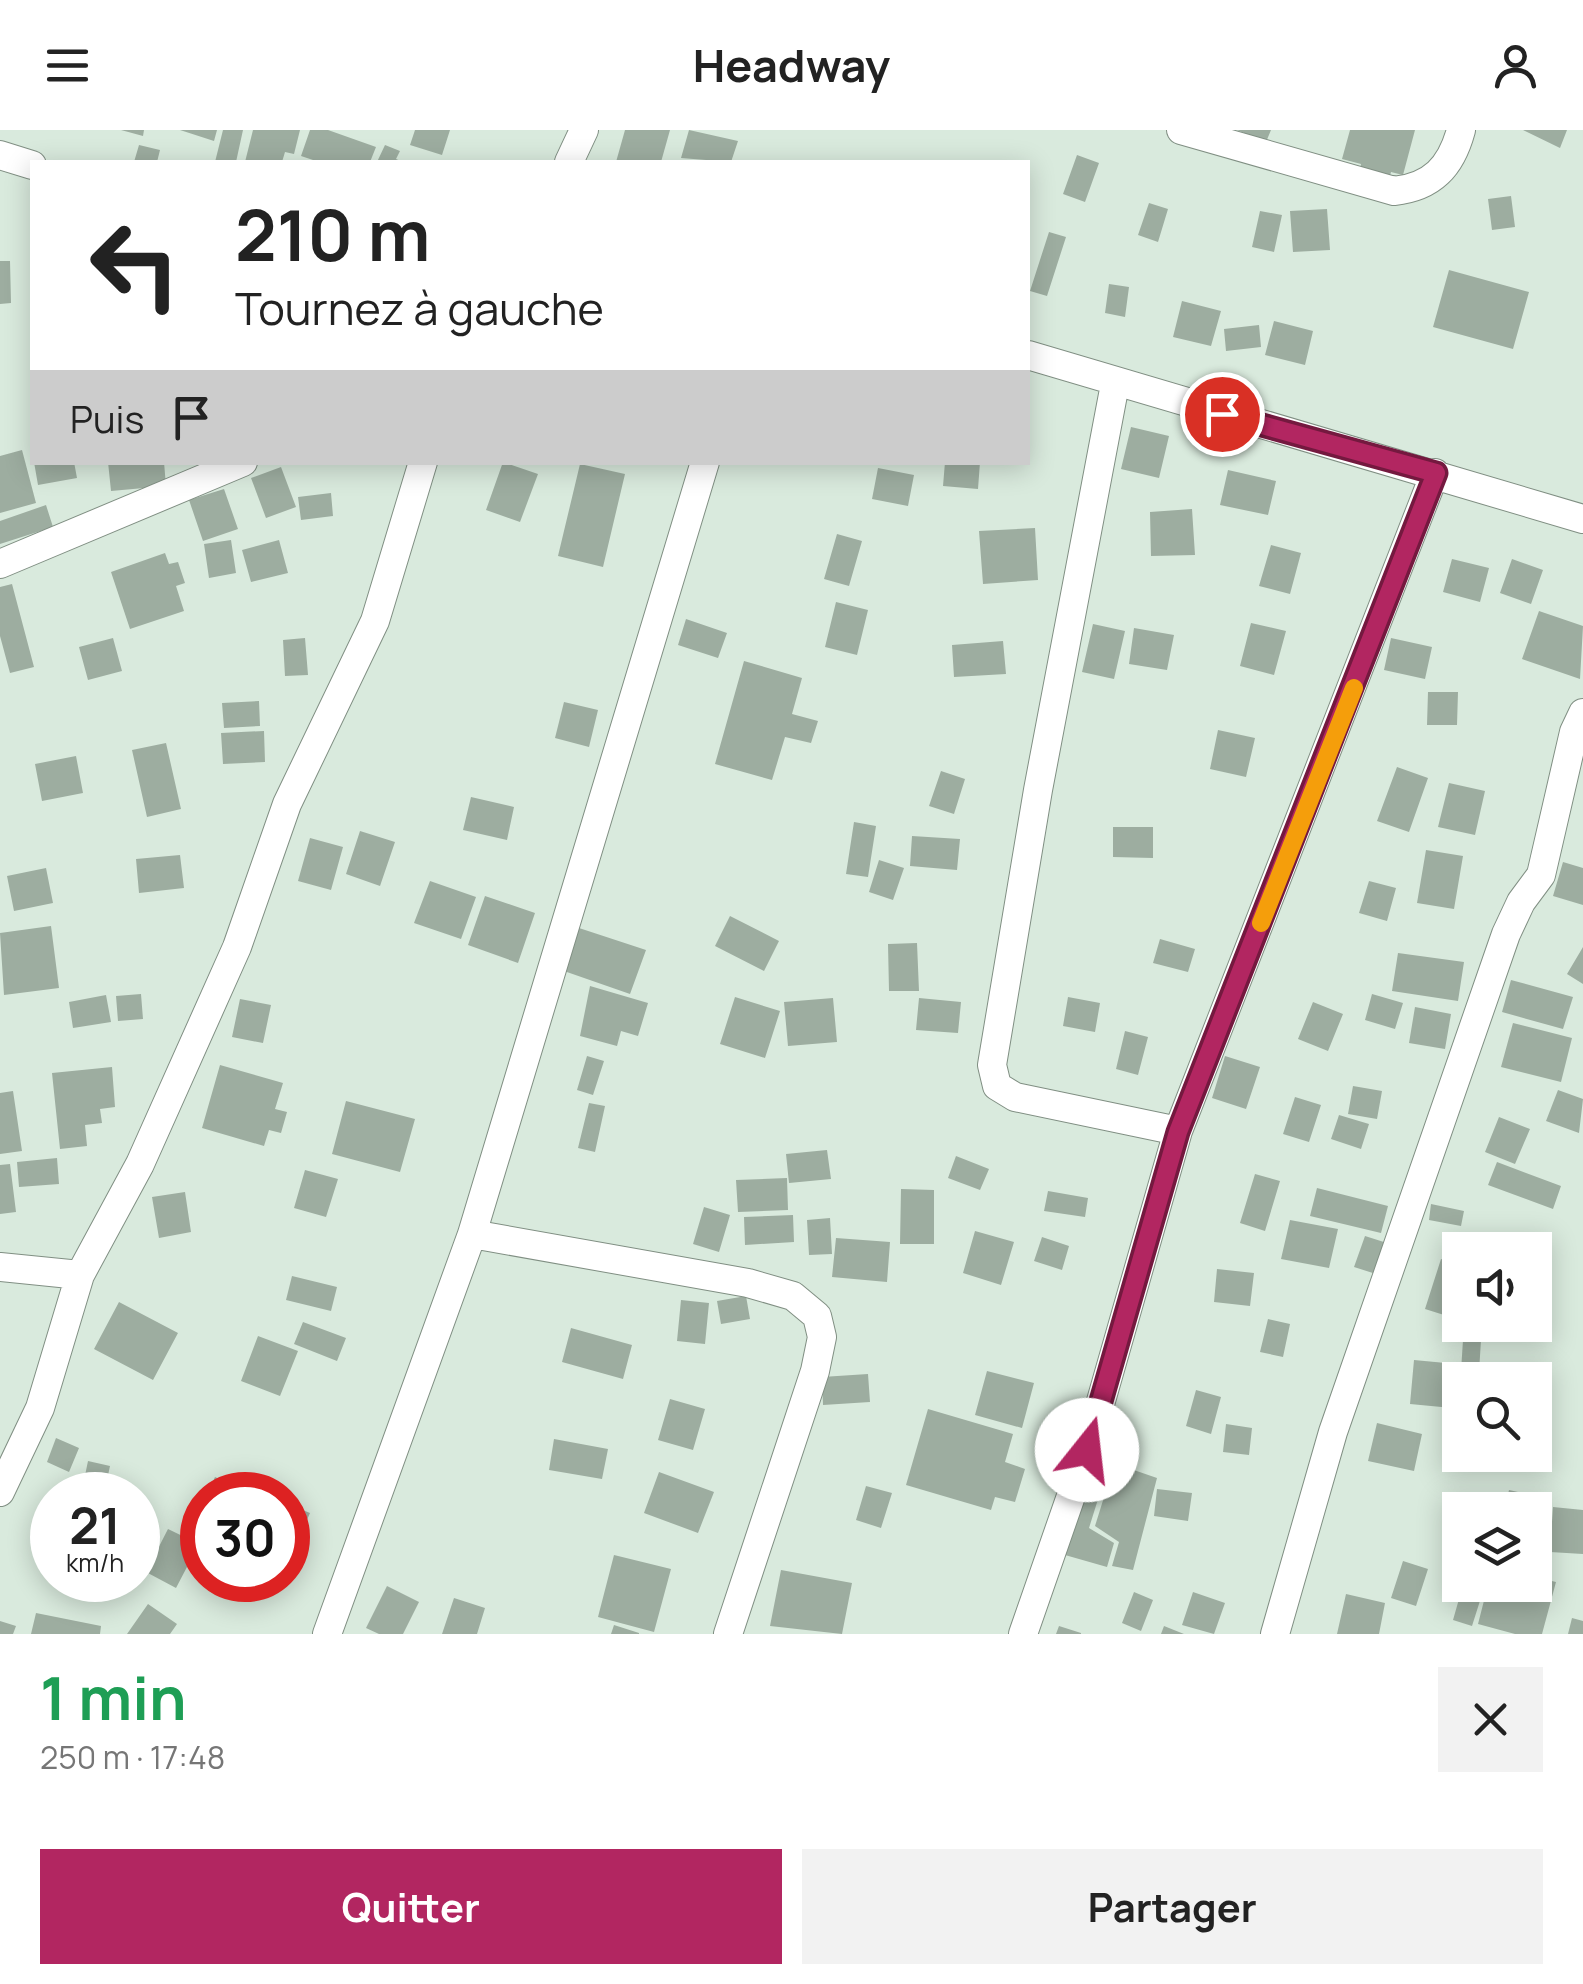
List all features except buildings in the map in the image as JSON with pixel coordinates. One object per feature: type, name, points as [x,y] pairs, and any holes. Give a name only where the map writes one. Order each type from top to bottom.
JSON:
[{"type":"street","points":[[569,160],[584,130]]},
{"type":"street","points":[[1181,130],[1394,190],[1418,188],[1436,176],[1454,155],[1461,130]]},
{"type":"street","points":[[0,154],[30,163]]},
{"type":"street","points":[[1030,356],[1115,384],[1436,473],[1583,520]]},
{"type":"street","points":[[1115,384],[1038,790],[992,1065],[997,1086],[1015,1096],[1178,1132]]},
{"type":"street","points":[[0,564],[236,465]]},
{"type":"street","points":[[0,1492],[40,1408],[80,1276],[148,1146],[237,947],[287,804],[375,620],[422,465]]},
{"type":"street","points":[[328,1634],[472,1234],[705,465]]},
{"type":"street","points":[[1022,1634],[1087,1450],[1178,1132],[1436,473]]},
{"type":"street","points":[[1275,1634],[1333,1432],[1392,1259],[1506,934],[1521,902],[1541,875],[1574,732],[1583,713]]},
{"type":"street","points":[[472,1234],[748,1283],[794,1296],[818,1316],[822,1337],[815,1371],[728,1634]]},
{"type":"street","points":[[0,1267],[80,1276]]},
{"type":"slow traffic","points":[[1261,923],[1354,688]]},
{"type":"route","points":[[1087,1450],[1178,1132],[1408,553],[1436,473],[1222,414]]}]
